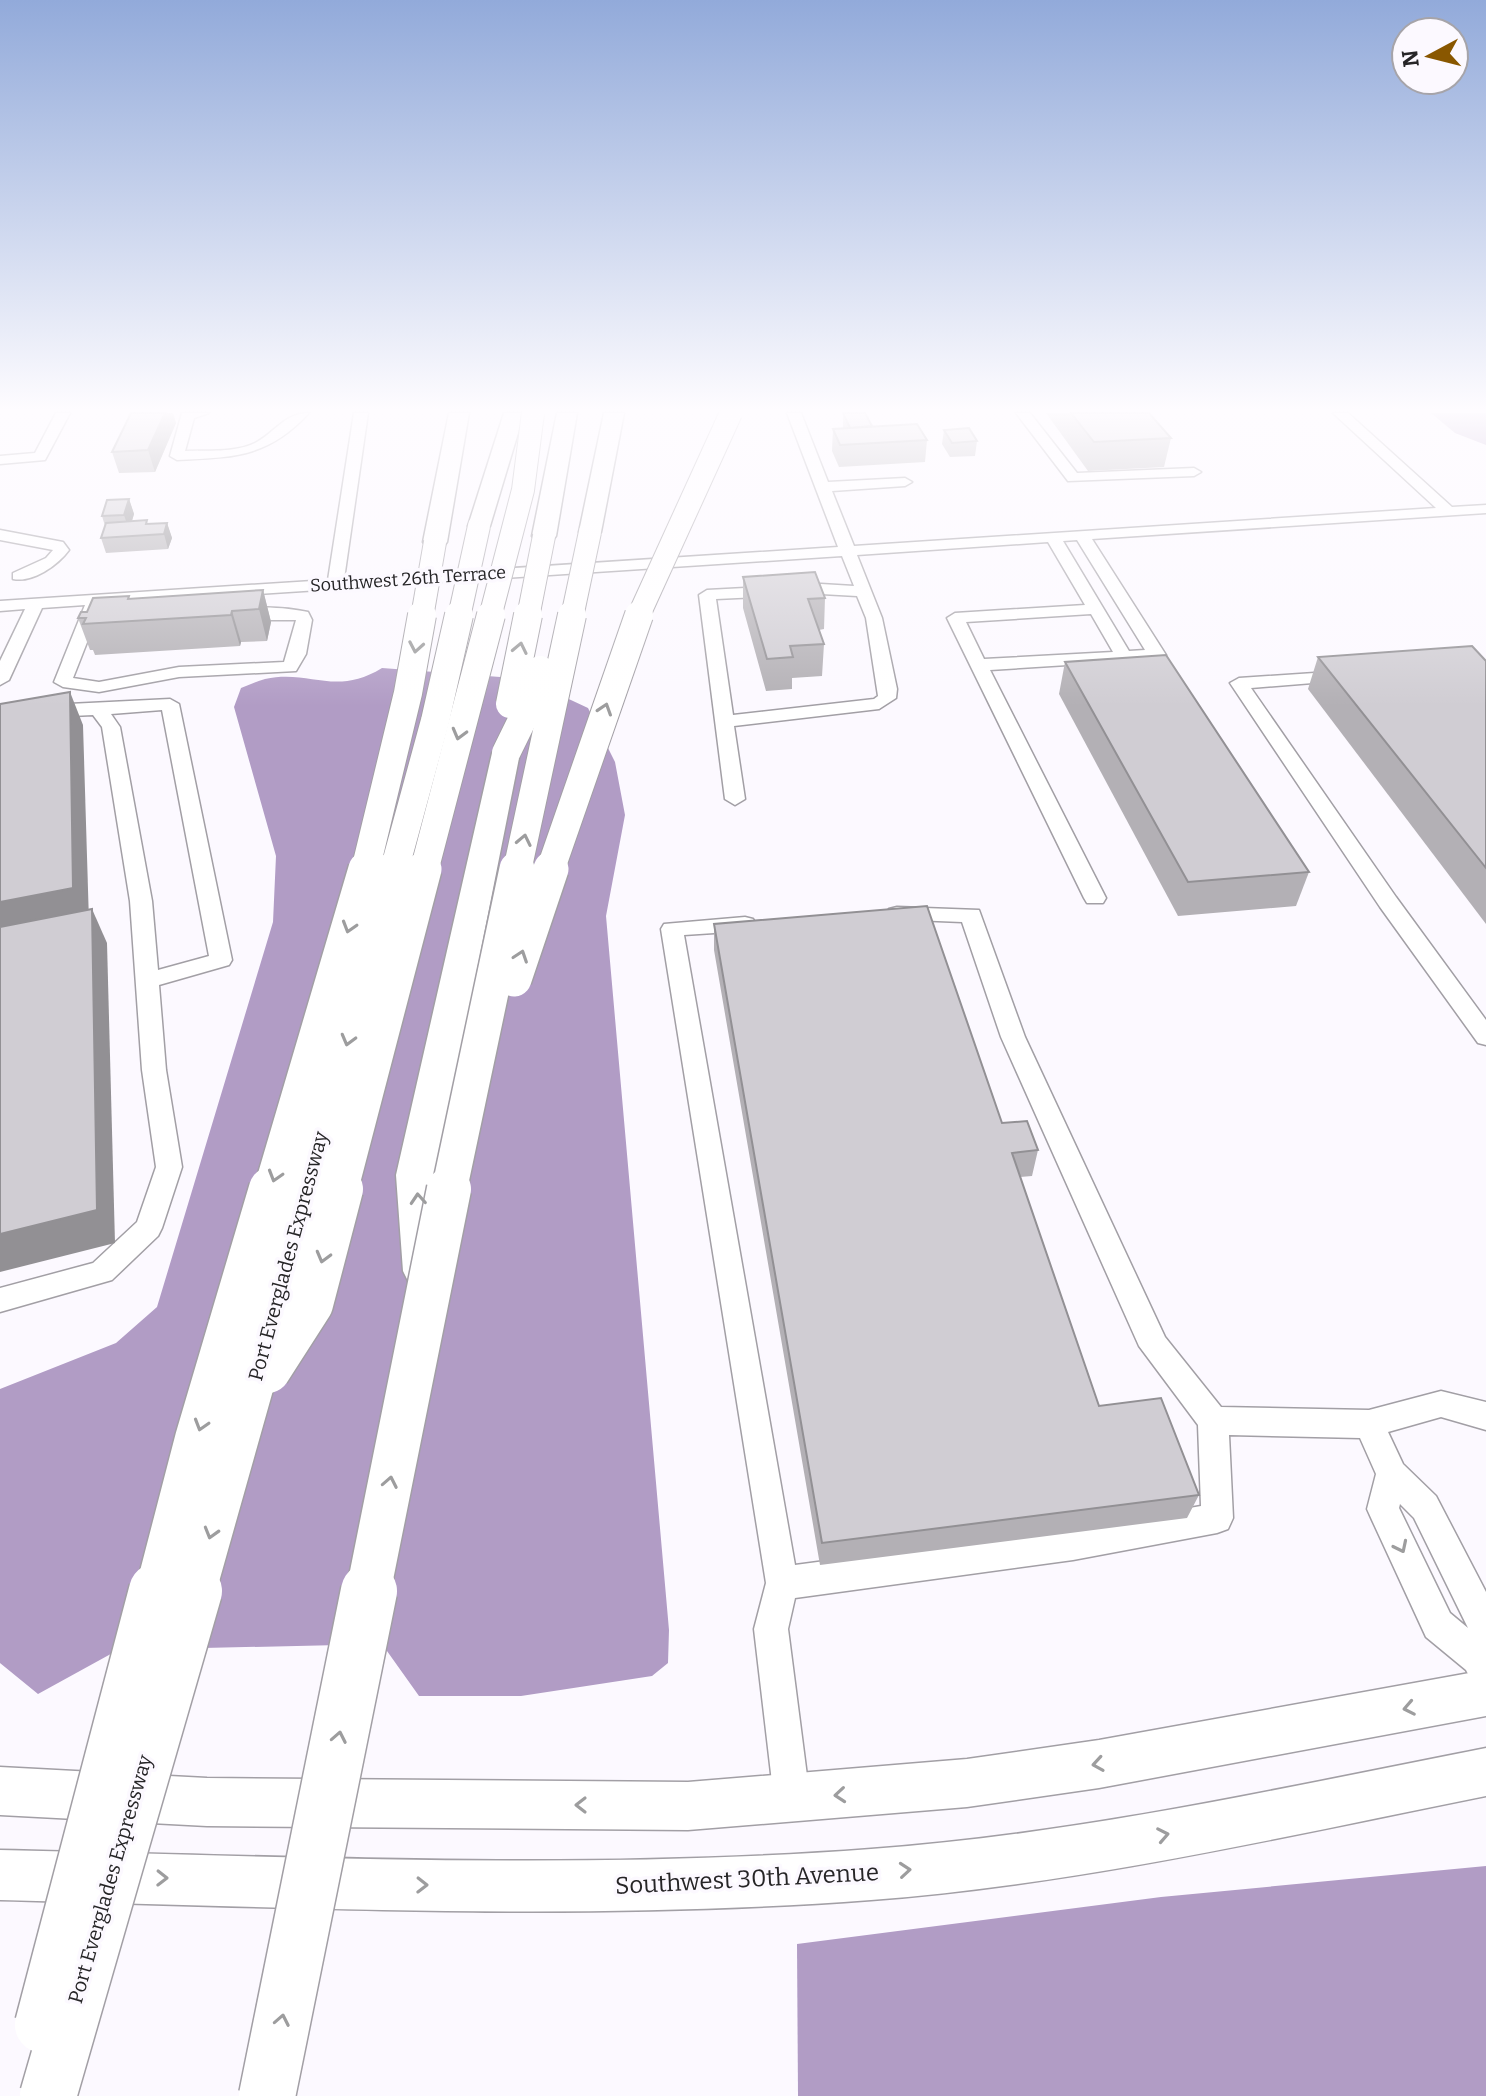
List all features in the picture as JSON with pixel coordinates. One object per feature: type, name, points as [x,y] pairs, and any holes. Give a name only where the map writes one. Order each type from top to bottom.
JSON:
[{"type":"highway","points":[[25,2096],[197,1439],[363,881],[408,693],[441,511]]},
{"type":"highway","points":[[479,526],[481,511]]},
{"type":"highway","name":"Port Everglades Expressway","points":[[48,2096],[249,1399],[435,721],[483,511]]},
{"type":"highway","points":[[249,1399],[311,1304],[518,511]]},
{"type":"highway","points":[[267,2096],[460,1136],[567,534],[567,511]]},
{"type":"highway","points":[[426,1304],[416,1175],[506,753],[534,696],[572,511]]},
{"type":"highway","points":[[567,534],[576,511]]},
{"type":"highway","points":[[460,1136],[625,649],[686,511]]},
{"type":"main road","points":[[0,1791],[207,1802],[688,1806],[792,1799],[967,1783],[1099,1764],[1483,1675]]},
{"type":"main road","name":"Southwest 30th Avenue","points":[[0,1875],[571,1887],[717,1883],[854,1874],[998,1862],[1134,1840],[1486,1772]]},
{"type":"street","points":[[335,584],[346,511]]},
{"type":"street","points":[[724,722],[879,704],[887,698],[888,689],[874,618],[833,511]]},
{"type":"street","name":"Southwest 26th Terrace","points":[[4,605],[1464,511]]},
{"type":"street","points":[[979,665],[1157,655],[1081,534]]},
{"type":"street","points":[[0,535],[47,542],[58,545],[61,550],[52,561],[19,576],[0,576]]},
{"type":"street","points":[[1052,536],[1124,657]]},
{"type":"street","points":[[4,605],[19,576]]},
{"type":"street","points":[[296,613],[301,587]]},
{"type":"street","points":[[735,799],[707,595],[821,589],[864,592]]},
{"type":"street","points":[[96,600],[94,624],[63,682],[99,687],[179,672],[285,668],[293,662],[300,645],[304,620],[296,613],[213,617]]},
{"type":"street","points":[[0,681],[36,603]]},
{"type":"street","points":[[1095,898],[955,618],[1096,609]]},
{"type":"street","points":[[0,633],[23,632]]},
{"type":"street","points":[[1367,674],[1239,683],[1388,902],[1486,1037]]},
{"type":"street","points":[[0,717],[28,712],[170,704],[221,960],[147,981]]},
{"type":"street","points":[[0,1300],[102,1272],[148,1228],[169,1167],[154,1070],[141,901],[111,727],[98,709]]},
{"type":"street","points":[[782,1583],[1073,1544],[1217,1518],[1213,1421],[1154,1346],[1013,1037],[971,915],[921,912],[874,915]]},
{"type":"street","points":[[765,923],[672,929],[782,1583],[771,1629],[792,1799]]},
{"type":"street","points":[[1213,1421],[1369,1424],[1441,1404],[1486,1416]]},
{"type":"street","points":[[1369,1424],[1392,1474],[1383,1509],[1438,1625],[1483,1675]]},
{"type":"shaded area","points":[[382,668],[526,679],[588,708],[615,762],[625,815],[606,916],[669,1630],[668,1663],[652,1676],[521,1696],[419,1696],[382,1644],[118,1650],[38,1694],[0,1663],[0,1389],[116,1343],[157,1307],[273,922],[276,856],[234,707],[241,688],[281,677],[350,681]]},
{"type":"shaded area","points":[[1486,1866],[1486,2096],[798,2096],[797,1944],[1161,1897]]},
{"type":"building","points":[[104,511],[125,511],[124,515],[102,516]]},
{"type":"building","points":[[147,520],[146,524],[167,523],[164,534],[101,538],[106,523]]},
{"type":"building","points":[[815,572],[825,598],[808,599],[824,644],[790,646],[793,657],[767,659],[743,577]]},
{"type":"building","points":[[263,590],[259,609],[232,611],[231,615],[83,624],[86,618],[78,618],[81,612],[87,612],[93,598],[129,596],[128,599]]},
{"type":"building","points":[[1472,646],[1486,661],[1486,868],[1318,657]]},
{"type":"building","points":[[1166,655],[1309,872],[1188,882],[1065,662]]},
{"type":"building","points":[[70,692],[73,888],[0,902],[0,704]]},
{"type":"building","points":[[927,906],[1002,1123],[1027,1121],[1038,1150],[1012,1153],[1099,1406],[1161,1398],[1199,1495],[822,1543],[714,924]]},
{"type":"building","points":[[92,909],[97,1210],[0,1234],[0,927]]}]
